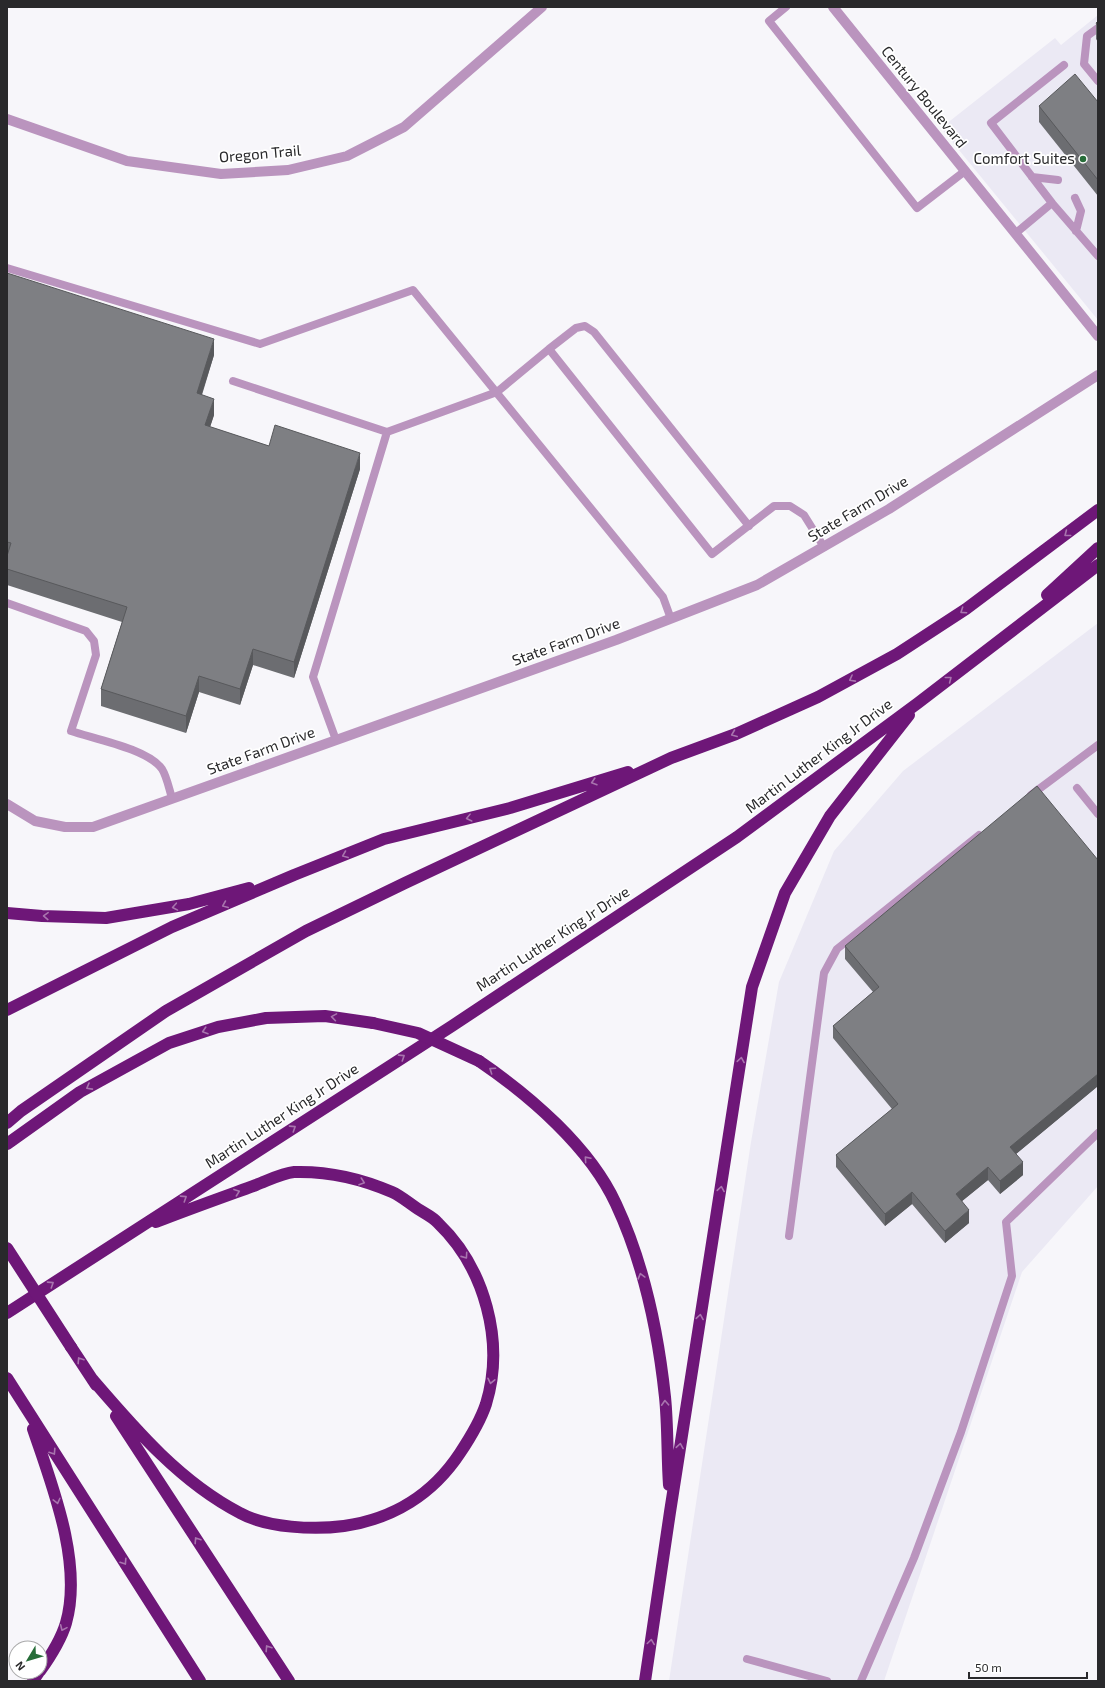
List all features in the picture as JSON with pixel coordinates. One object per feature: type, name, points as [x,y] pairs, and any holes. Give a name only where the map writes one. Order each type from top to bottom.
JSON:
[{"type":"highway","points":[[7,1010],[172,927],[294,875],[384,839],[510,808],[671,758],[736,734],[818,697],[897,654],[966,609],[1098,510]]},
{"type":"highway","points":[[1032,615],[1048,594],[1098,548]]},
{"type":"highway","name":"Martin Luther King Jr Drive","points":[[7,1313],[445,1030],[737,837],[918,703],[1098,565]]},
{"type":"highway","points":[[645,1681],[752,987],[785,893],[830,816],[918,703]]},
{"type":"highway","points":[[7,1123],[21,1111],[166,1010],[306,931],[671,758]]},
{"type":"highway","points":[[7,913],[42,916],[106,918],[189,904],[294,875]]},
{"type":"highway","points":[[7,1144],[80,1092],[176,1040],[218,1027],[266,1018],[325,1016],[372,1023],[418,1034],[479,1061],[528,1097],[556,1123],[593,1166],[616,1203],[635,1252],[656,1330],[665,1398],[670,1512]]},
{"type":"highway","points":[[92,1379],[147,1442],[201,1488],[224,1503],[242,1514],[279,1525],[323,1529],[359,1524],[395,1512],[430,1490],[453,1464],[472,1436],[485,1405],[492,1372],[493,1341],[482,1292],[468,1259],[438,1222],[394,1193],[346,1176],[291,1172],[134,1230]]},
{"type":"highway","points":[[7,1248],[289,1681]]},
{"type":"highway","points":[[9,1381],[200,1681]]},
{"type":"highway","points":[[27,1411],[54,1490],[68,1549],[70,1585],[66,1623],[48,1661]]},
{"type":"street","name":"Oregon Trail","points":[[7,119],[127,161],[220,174],[288,170],[347,156],[404,127],[542,7]]},
{"type":"street","name":"Century Boulevard","points":[[832,7],[1098,336]]},
{"type":"street","name":"State Farm Drive","points":[[7,804],[35,821],[65,828],[93,827],[671,619],[757,585],[824,547],[889,509],[1098,375]]},
{"type":"lane","points":[[786,7],[768,21],[917,208],[965,170]]},
{"type":"lane","points":[[1098,28],[1087,36],[1084,64],[1098,81]]},
{"type":"lane","points":[[1064,65],[991,123],[1052,203],[1098,256]]},
{"type":"lane","points":[[1032,177],[1058,180]]},
{"type":"lane","points":[[1075,198],[1081,211],[1076,231]]},
{"type":"lane","points":[[1016,234],[1052,203]]},
{"type":"lane","points":[[7,268],[260,344],[413,290],[663,596],[671,619]]},
{"type":"lane","points":[[232,381],[387,432],[497,392],[576,328],[585,326],[594,332],[749,526]]},
{"type":"lane","points":[[549,350],[712,554],[774,506],[790,506],[804,515],[824,547]]},
{"type":"lane","points":[[336,740],[313,677],[387,432]]},
{"type":"lane","points":[[7,603],[86,631],[94,641],[96,655],[71,731],[137,752],[152,759],[162,770],[172,798]]},
{"type":"lane","points":[[1023,801],[1098,745]]},
{"type":"lane","points":[[1077,788],[1098,814]]},
{"type":"lane","points":[[789,1236],[824,973],[838,949],[986,830]]},
{"type":"lane","points":[[861,1681],[914,1558],[961,1432],[1012,1276],[1006,1222],[1098,1133]]},
{"type":"lane","points":[[747,1658],[827,1681]]},
{"type":"shaded area","points":[[1098,15],[1098,320],[941,128],[1055,38],[1061,45]]},
{"type":"shaded area","points":[[1098,623],[1098,1186],[1022,1272],[884,1681],[669,1681],[751,1142],[779,982],[834,851],[903,771]]},
{"type":"building","name":"Comfort Suites","points":[[1075,74],[1098,102],[1098,180],[1039,106]]},
{"type":"building","points":[[7,273],[214,339],[197,393],[214,399],[205,425],[269,446],[275,425],[360,453],[294,662],[253,649],[240,689],[199,676],[186,716],[101,689],[127,607],[7,569],[7,556],[11,543],[7,542]]},
{"type":"building","points":[[1037,786],[1098,860],[1098,1074],[1010,1147],[1023,1162],[1000,1181],[988,1167],[956,1194],[969,1210],[945,1231],[912,1192],[885,1214],[836,1155],[898,1104],[833,1026],[879,987],[845,946]]},
{"type":"place","name":"Comfort Suites","points":[[1083,159]]}]
